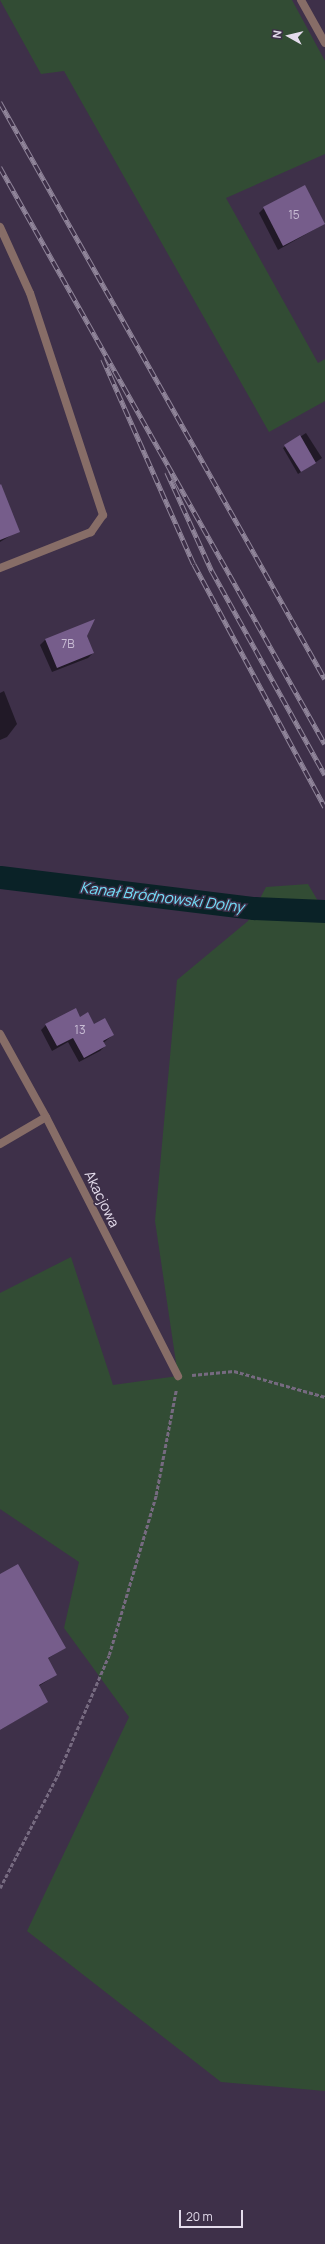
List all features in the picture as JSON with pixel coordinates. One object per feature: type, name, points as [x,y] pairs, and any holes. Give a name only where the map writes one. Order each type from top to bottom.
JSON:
[{"type":"street","points":[[301,0],[325,44]]},
{"type":"street","points":[[0,227],[30,293],[66,398],[102,515],[91,532],[0,568]]},
{"type":"street","name":"Akacjowa","points":[[0,1034],[46,1117],[178,1376]]},
{"type":"street","points":[[0,1144],[46,1117]]},
{"type":"path","points":[[0,1888],[58,1774],[109,1655],[156,1495],[178,1376],[234,1371],[325,1397]]},
{"type":"green space","points":[[0,0],[292,0],[325,61],[325,154],[226,198],[318,363],[325,359],[325,401],[269,432],[64,71],[41,74]]},
{"type":"green space","points":[[308,884],[325,913],[325,2091],[221,2082],[27,1931],[129,1717],[64,1628],[79,1562],[0,1509],[0,1293],[71,1257],[113,1385],[178,1376],[155,1221],[177,980],[248,921],[266,887]]},
{"type":"building","points":[[305,185],[325,224],[283,246],[263,207]]},
{"type":"building","points":[[300,435],[316,463],[301,472],[284,445]]},
{"type":"building","points":[[1,484],[20,532],[0,540],[0,485]]},
{"type":"building","points":[[95,619],[87,636],[94,653],[57,668],[45,639]]},
{"type":"building","points":[[76,1008],[80,1017],[88,1012],[94,1024],[105,1018],[114,1035],[103,1041],[106,1046],[84,1058],[73,1038],[57,1046],[45,1024]]},
{"type":"building","points":[[18,1564],[66,1648],[48,1658],[57,1675],[39,1685],[48,1702],[0,1730],[0,1574]]},
{"type":"waterway","name":"Kanał Bródnowski Dolny","points":[[0,877],[254,908],[325,911]]},
{"type":"railway","points":[[0,102],[325,679]]},
{"type":"railway","points":[[0,167],[325,744]]},
{"type":"railway","points":[[103,359],[194,564],[325,807]]},
{"type":"railway","points":[[167,472],[212,571],[325,775]]}]
